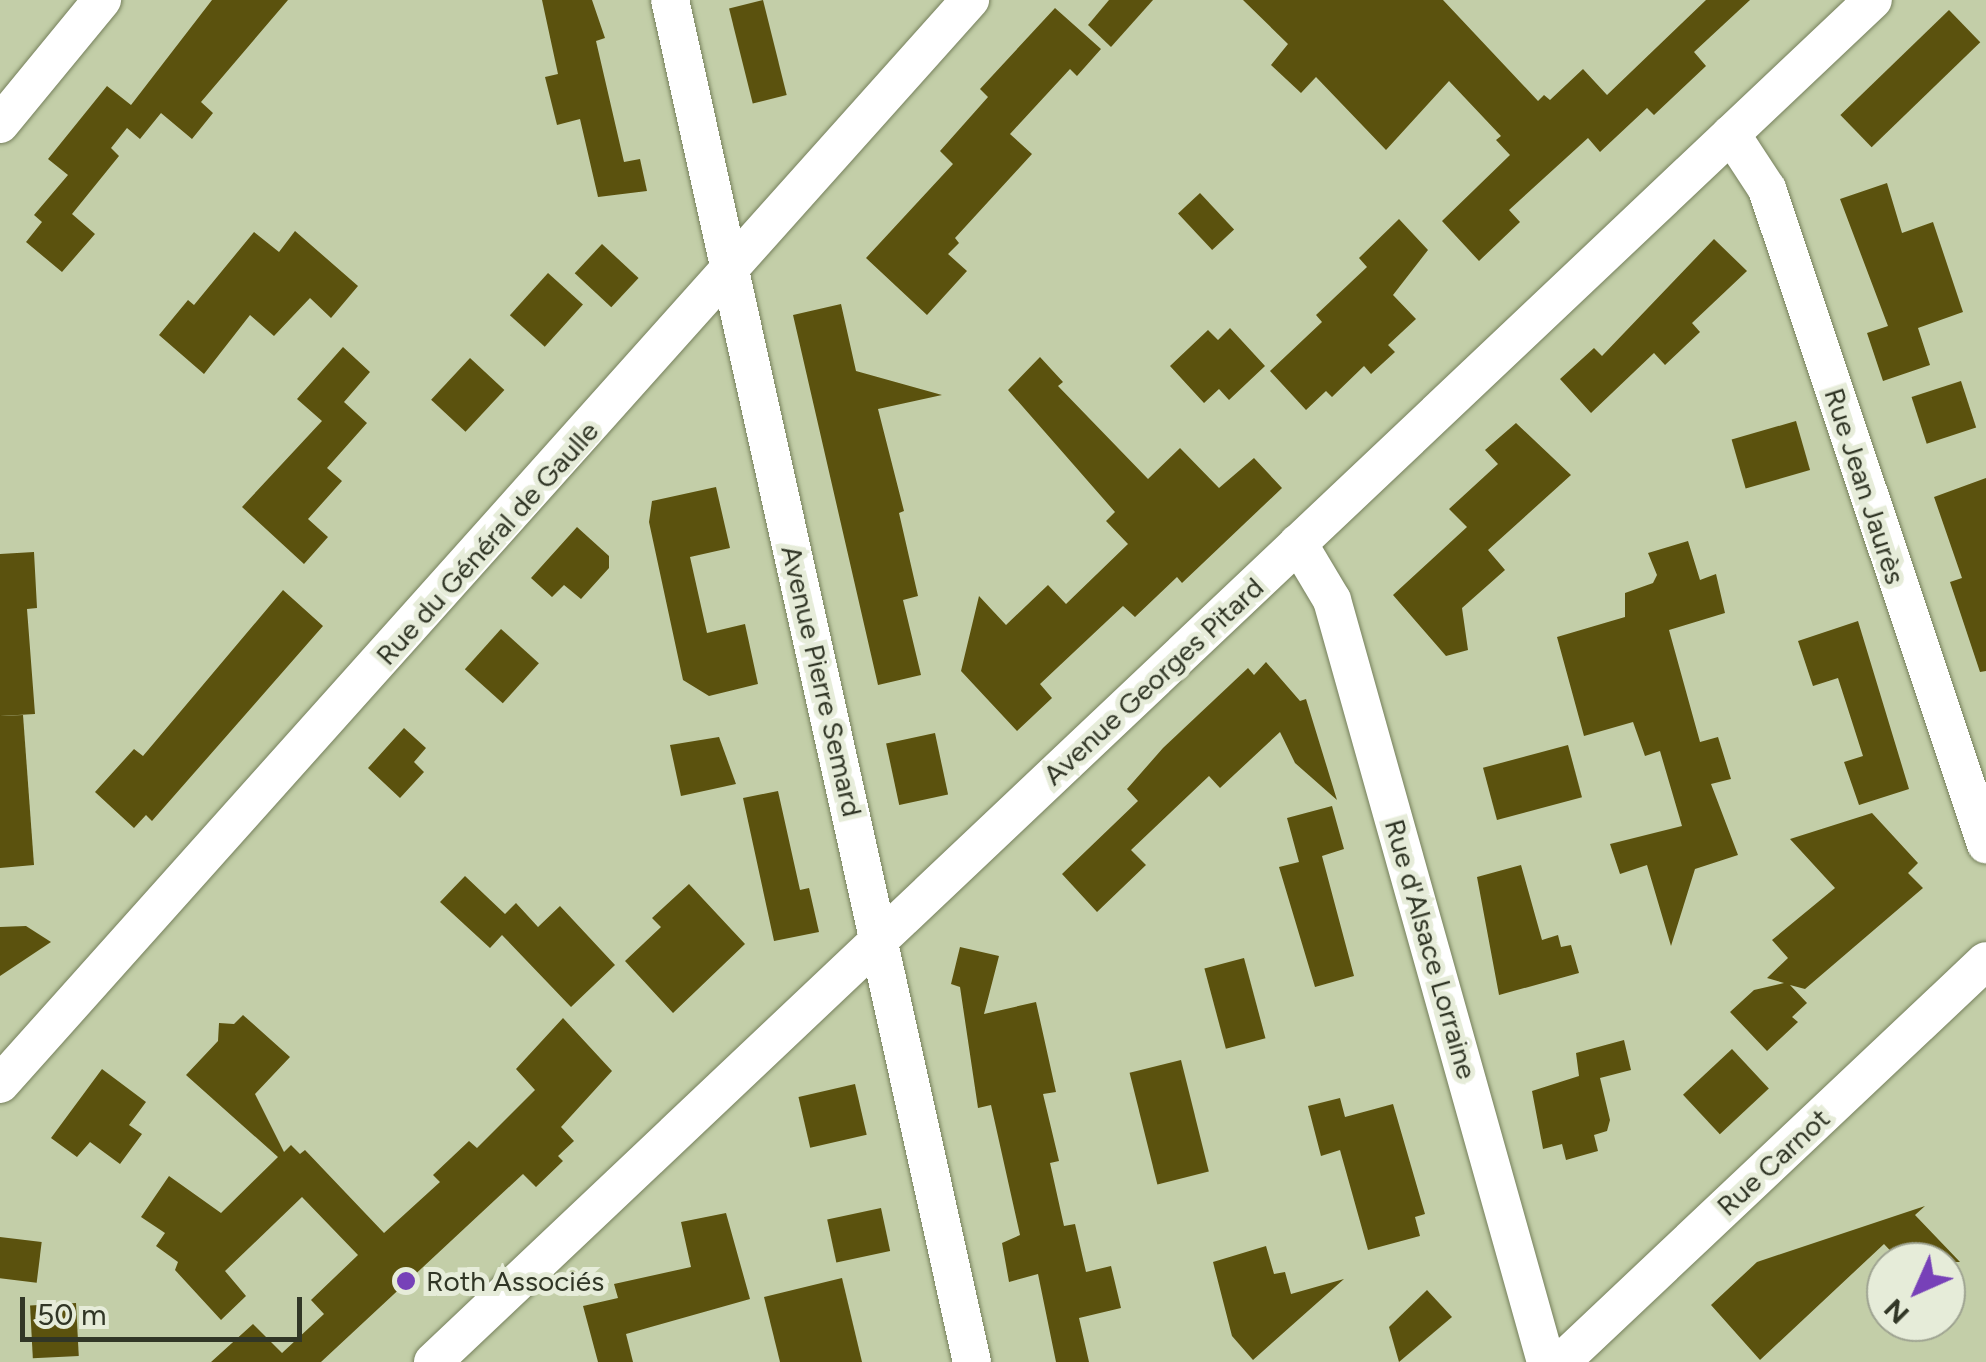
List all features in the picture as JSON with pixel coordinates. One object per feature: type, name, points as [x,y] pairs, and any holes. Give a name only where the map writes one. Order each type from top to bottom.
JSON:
[{"type":"street","points":[[0,124],[102,0]]},
{"type":"street","name":"Avenue Pierre Semard","points":[[670,0],[972,1362]]},
{"type":"street","name":"Rue du Général de Gaulle","points":[[0,1084],[732,272],[970,0]]},
{"type":"street","name":"Avenue Georges Pitard","points":[[433,1362],[1873,0]]},
{"type":"street","name":"Rue Jean Jaurès","points":[[1732,134],[1766,188],[1986,844]]},
{"type":"street","name":"Rue d'Alsace Lorraine","points":[[1298,543],[1332,600],[1546,1362]]},
{"type":"street","name":"Rue Carnot","points":[[1561,1362],[1986,961]]},
{"type":"building","points":[[212,0],[288,0],[201,102],[213,113],[192,139],[161,113],[140,139],[127,128],[111,148],[119,156],[72,214],[95,234],[62,272],[26,242],[42,222],[34,215],[68,175],[48,159],[107,86],[131,105]]},
{"type":"building","points":[[542,0],[592,0],[605,38],[596,41],[624,162],[640,159],[647,191],[598,197],[580,119],[557,125],[545,77],[558,74]]},
{"type":"building","points":[[763,0],[787,95],[753,104],[729,8]]},
{"type":"building","points":[[1109,0],[1153,0],[1111,47],[1088,25]]},
{"type":"building","points":[[1243,0],[1443,0],[1538,101],[1544,95],[1550,100],[1583,69],[1607,95],[1706,0],[1750,0],[1694,52],[1706,66],[1654,115],[1647,108],[1600,152],[1588,138],[1509,210],[1520,222],[1479,261],[1442,221],[1510,155],[1496,140],[1501,136],[1449,81],[1386,150],[1316,77],[1301,93],[1271,65],[1288,44]]},
{"type":"building","points":[[1055,8],[1101,49],[1077,76],[1070,69],[1010,134],[1032,154],[955,238],[959,243],[948,254],[967,271],[927,315],[866,258],[953,164],[940,151],[988,97],[980,89]]},
{"type":"building","points":[[1949,10],[1980,42],[1872,147],[1840,115]]},
{"type":"building","points":[[1887,183],[1902,233],[1933,222],[1963,312],[1918,328],[1930,365],[1883,381],[1867,333],[1888,326],[1840,199]]},
{"type":"building","points":[[1200,193],[1234,230],[1212,250],[1178,213]]},
{"type":"building","points":[[1399,219],[1428,250],[1393,295],[1416,319],[1388,345],[1395,352],[1371,374],[1364,366],[1332,397],[1326,391],[1306,410],[1270,371],[1322,322],[1316,315],[1367,267],[1359,258]]},
{"type":"building","points":[[295,231],[358,286],[331,318],[310,298],[274,336],[250,315],[204,374],[159,335],[188,300],[194,305],[254,232],[279,252]]},
{"type":"building","points":[[1714,239],[1747,271],[1692,323],[1700,332],[1665,365],[1654,353],[1591,413],[1560,379],[1594,348],[1602,356]]},
{"type":"building","points":[[602,244],[639,278],[611,307],[575,273]]},
{"type":"building","points":[[548,273],[583,304],[545,347],[510,315]]},
{"type":"building","points":[[841,304],[856,371],[942,395],[878,409],[904,511],[899,513],[918,596],[903,600],[921,675],[878,685],[793,315]]},
{"type":"building","points":[[1230,328],[1265,366],[1229,400],[1219,389],[1204,403],[1170,366],[1208,330],[1218,340]]},
{"type":"building","points":[[343,347],[370,372],[344,402],[367,423],[327,468],[342,481],[308,519],[328,537],[304,564],[242,507],[322,421],[297,399]]},
{"type":"building","points":[[1040,357],[1063,382],[1058,386],[1148,479],[1180,448],[1219,488],[1254,458],[1282,488],[1182,583],[1177,577],[1135,617],[1123,606],[1040,684],[1052,698],[1017,731],[961,671],[979,596],[1006,625],[1048,585],[1066,604],[1128,544],[1106,521],[1115,512],[1008,390]]},
{"type":"building","points":[[470,358],[504,390],[465,432],[431,400]]},
{"type":"building","points":[[1961,381],[1976,428],[1927,444],[1912,397]]},
{"type":"building","points":[[1796,421],[1810,470],[1746,488],[1732,439]]},
{"type":"building","points":[[1516,423],[1571,475],[1488,550],[1505,570],[1462,608],[1468,650],[1446,656],[1393,595],[1467,527],[1449,509],[1498,464],[1485,450]]},
{"type":"building","points":[[1986,478],[1986,671],[1980,672],[1950,582],[1962,578],[1934,497]]},
{"type":"building","points":[[716,487],[730,548],[690,557],[707,633],[745,624],[758,684],[709,696],[683,680],[649,522],[652,501]]},
{"type":"building","points":[[577,527],[609,556],[609,568],[581,599],[564,585],[552,597],[531,578]]},
{"type":"building","points":[[1688,541],[1700,580],[1716,574],[1725,613],[1669,630],[1700,742],[1718,737],[1731,779],[1711,784],[1738,855],[1695,869],[1671,946],[1647,865],[1620,874],[1610,844],[1682,826],[1660,751],[1645,756],[1633,722],[1584,736],[1557,637],[1625,617],[1625,593],[1653,583],[1657,575],[1648,553]]},
{"type":"building","points":[[34,552],[37,608],[27,609],[35,714],[0,716],[0,554]]},
{"type":"building","points":[[283,590],[323,626],[152,821],[146,815],[134,828],[95,792],[134,749],[143,756]]},
{"type":"building","points":[[1858,621],[1909,789],[1859,805],[1844,762],[1863,756],[1838,678],[1813,686],[1798,641]]},
{"type":"building","points":[[501,629],[539,663],[503,703],[465,669]]},
{"type":"building","points":[[1266,662],[1300,701],[1306,699],[1337,800],[1295,763],[1280,732],[1220,788],[1209,776],[1131,850],[1146,865],[1097,912],[1062,874],[1138,801],[1127,789],[1163,748],[1248,668],[1254,675]]},
{"type":"building","points":[[23,715],[34,865],[0,868],[0,716]]},
{"type":"building","points":[[404,728],[426,748],[414,762],[424,772],[400,798],[368,768]]},
{"type":"building","points":[[935,733],[948,795],[899,805],[886,743]]},
{"type":"building","points":[[719,737],[736,784],[681,796],[670,745]]},
{"type":"building","points":[[1568,745],[1582,797],[1497,820],[1483,768]]},
{"type":"building","points":[[778,791],[800,890],[809,888],[819,932],[774,941],[743,798]]},
{"type":"building","points":[[1332,806],[1344,849],[1322,856],[1354,976],[1315,987],[1279,867],[1299,862],[1287,818]]},
{"type":"building","points":[[1872,813],[1918,863],[1908,873],[1923,888],[1805,989],[1790,985],[1807,1003],[1792,1017],[1798,1022],[1767,1051],[1730,1012],[1754,990],[1784,983],[1767,978],[1788,958],[1772,940],[1835,888],[1790,839]]},
{"type":"building","points":[[1521,865],[1542,940],[1558,935],[1561,947],[1571,945],[1579,973],[1499,995],[1477,877]]},
{"type":"building","points":[[465,876],[505,914],[516,903],[538,927],[560,906],[615,965],[571,1007],[502,935],[490,948],[440,902]]},
{"type":"building","points":[[689,884],[745,944],[673,1013],[625,961],[661,927],[652,918]]},
{"type":"building","points":[[26,926],[51,942],[0,976],[0,927]]},
{"type":"building","points":[[960,947],[999,956],[984,1014],[1036,1002],[1056,1092],[1043,1094],[1059,1161],[1050,1163],[1064,1226],[1075,1224],[1086,1272],[1111,1266],[1121,1308],[1079,1318],[1089,1362],[1056,1362],[1038,1274],[1009,1282],[1002,1243],[1020,1235],[991,1105],[978,1108],[960,987],[951,984]]},
{"type":"building","points":[[1244,958],[1265,1038],[1226,1049],[1204,969]]},
{"type":"building","points":[[243,1015],[290,1057],[255,1094],[284,1152],[291,1145],[300,1154],[305,1150],[384,1233],[440,1182],[433,1175],[469,1141],[477,1148],[535,1090],[516,1069],[563,1018],[612,1071],[561,1127],[574,1141],[558,1156],[563,1161],[536,1187],[523,1174],[321,1362],[211,1362],[253,1324],[282,1353],[324,1314],[311,1300],[358,1255],[302,1197],[225,1271],[246,1296],[221,1320],[175,1270],[178,1262],[156,1246],[165,1233],[141,1217],[169,1176],[221,1213],[278,1157],[186,1075],[218,1041],[219,1023],[234,1024]]},
{"type":"building","points":[[1624,1040],[1631,1070],[1600,1078],[1610,1120],[1607,1131],[1594,1135],[1598,1151],[1566,1160],[1562,1144],[1543,1149],[1532,1091],[1579,1076],[1576,1053]]},
{"type":"building","points":[[1732,1049],[1769,1088],[1720,1134],[1683,1095]]},
{"type":"building","points":[[1181,1060],[1209,1172],[1157,1184],[1130,1073]]},
{"type":"building","points":[[102,1069],[146,1102],[129,1125],[142,1134],[120,1164],[90,1142],[77,1157],[51,1138]]},
{"type":"building","points":[[855,1084],[867,1135],[810,1148],[798,1097]]},
{"type":"building","points":[[1340,1098],[1345,1117],[1393,1104],[1425,1214],[1415,1217],[1420,1236],[1368,1250],[1340,1150],[1321,1156],[1308,1106]]},
{"type":"building","points":[[1925,1206],[1915,1215],[1941,1242],[1866,1242],[1866,1261],[1760,1360],[1711,1305],[1757,1262]]},
{"type":"building","points":[[881,1208],[890,1251],[836,1262],[827,1219]]},
{"type":"building","points":[[726,1213],[750,1299],[626,1334],[633,1362],[598,1362],[583,1306],[618,1298],[614,1284],[691,1267],[681,1222]]},
{"type":"building","points":[[0,1237],[42,1242],[37,1283],[0,1278]]},
{"type":"building","points":[[1266,1246],[1274,1274],[1285,1272],[1291,1294],[1344,1279],[1253,1360],[1232,1336],[1213,1262]]},
{"type":"building","points":[[842,1278],[862,1362],[780,1362],[764,1297]]},
{"type":"building","points":[[1427,1290],[1452,1317],[1399,1362],[1389,1327]]},
{"type":"building","points":[[76,1303],[79,1356],[33,1358],[30,1305]]},
{"type":"place","name":"Roth Associés","points":[[406,1281]]}]
